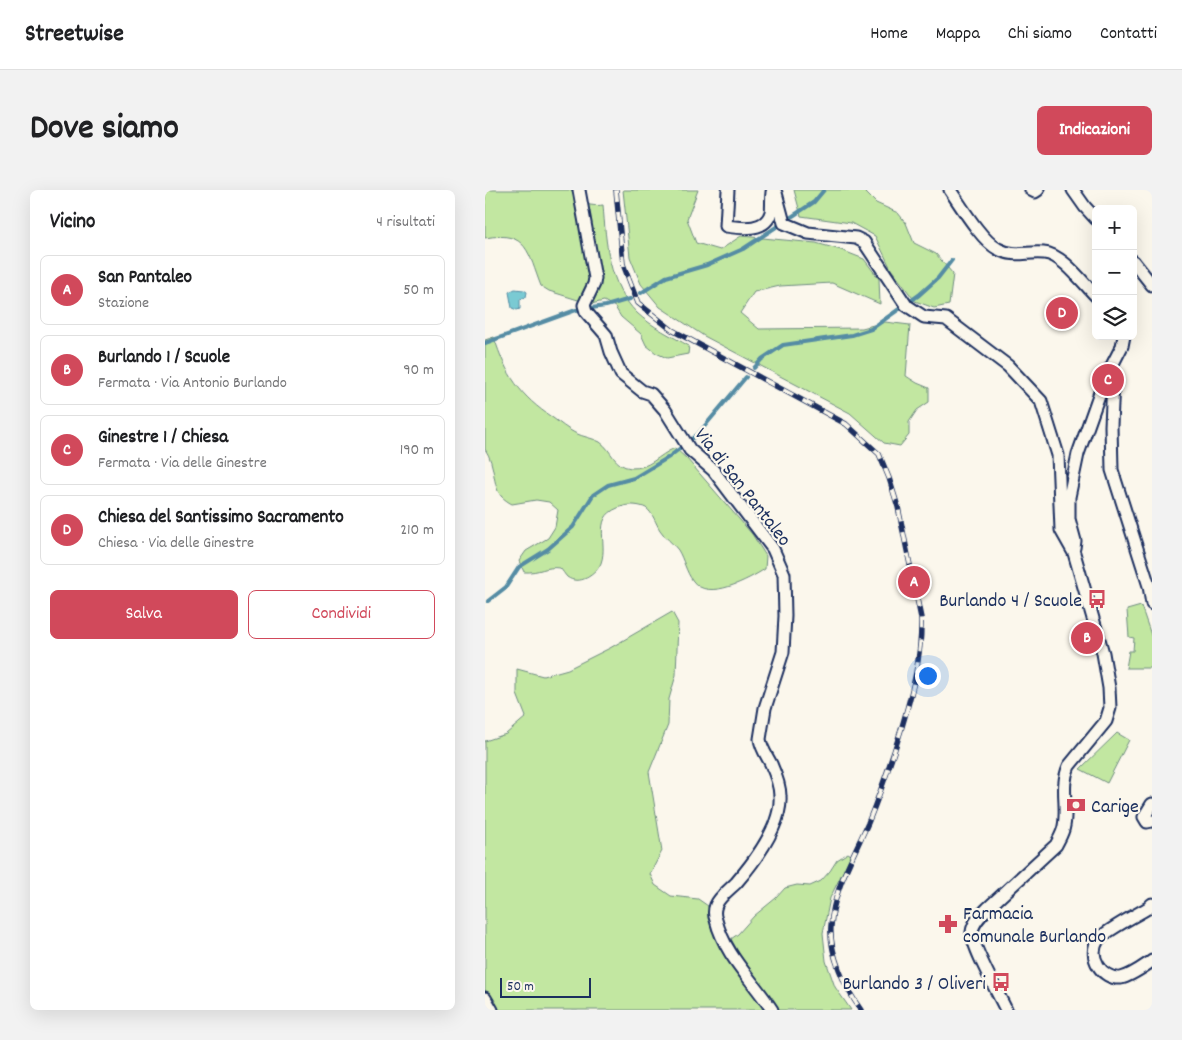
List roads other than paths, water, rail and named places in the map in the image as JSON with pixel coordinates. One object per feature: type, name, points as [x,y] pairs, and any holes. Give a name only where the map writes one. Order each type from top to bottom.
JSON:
[{"type":"street","name":"Via di San Pantaleo","points":[[579,190],[595,278],[584,305],[586,312],[606,334],[611,352],[621,374],[641,392],[651,394],[665,410],[690,450],[713,470],[773,549],[784,574],[785,616],[783,652],[765,708],[760,740],[772,766],[779,791],[778,819],[768,838],[743,875],[717,902],[715,910],[716,921],[726,945],[749,981],[772,1010]]},
{"type":"street","points":[[728,190],[726,226],[745,228],[762,224],[771,213],[771,196],[774,191],[784,223],[808,233],[855,238],[864,242],[906,305],[924,317],[946,319],[1008,366],[1041,401],[1058,455],[1061,530],[1074,552],[1103,654],[1109,688],[1110,708],[1106,721],[1066,772],[1064,828],[1056,845],[979,917],[972,931],[975,946],[1006,1010]]},
{"type":"street","points":[[950,190],[981,234],[992,246],[1004,252],[1018,255],[1043,252],[1053,255],[1069,267],[1095,295]]},
{"type":"street","points":[[1031,190],[1035,192],[1038,190]]},
{"type":"street","points":[[1073,190],[1092,215]]},
{"type":"street","points":[[1137,266],[1152,284]]},
{"type":"street","points":[[1074,552],[1075,541],[1068,507],[1078,454],[1108,374],[1123,340]]},
{"type":"street","points":[[1108,374],[1113,381],[1112,470],[1149,586],[1152,604]]},
{"type":"street","points":[[1152,804],[1144,817],[1147,822],[1152,821]]},
{"type":"street","points":[[1152,904],[1099,938],[1096,944],[1095,958],[1102,972],[1115,978],[1128,975],[1152,961]]},
{"type":"street","points":[[485,998],[492,1010]]},
{"type":"water","points":[[515,289],[527,292],[526,297],[520,299],[520,309],[517,310],[512,308],[509,292]]},
{"type":"waterway","points":[[641,293],[666,277],[707,265],[743,249],[814,202],[824,190]]},
{"type":"waterway","points":[[754,368],[762,359],[783,345],[852,335],[871,329],[919,295],[938,278],[952,260]]},
{"type":"waterway","points":[[485,343],[576,310],[606,306],[630,299]]},
{"type":"waterway","points":[[488,601],[506,587],[519,567],[548,549],[573,527],[593,495],[608,485],[634,478],[669,457],[698,434],[746,377]]},
{"type":"railway","points":[[616,190],[623,264],[638,303],[672,330],[846,424],[879,454],[898,507],[921,618],[920,647],[916,675],[882,788],[840,886],[831,926],[835,959],[849,991],[861,1010]]},
{"type":"place","name":"Chiesa del Santissimo Sacramento","points":[[1062,313]]},
{"type":"place","name":"Ginestre 1 / Chiesa","points":[[1108,380]]},
{"type":"place","name":"San Pantaleo","points":[[914,582]]},
{"type":"place","name":"Burlando 4 / Scuole","points":[[1097,599]]},
{"type":"place","name":"Burlando 1 / Scuole","points":[[1087,638]]},
{"type":"place","name":"Carige","points":[[1076,805]]},
{"type":"place","name":"Farmacia comunale Burlando","points":[[948,924]]},
{"type":"place","name":"Burlando 3 / Oliveri","points":[[1001,982]]}]
